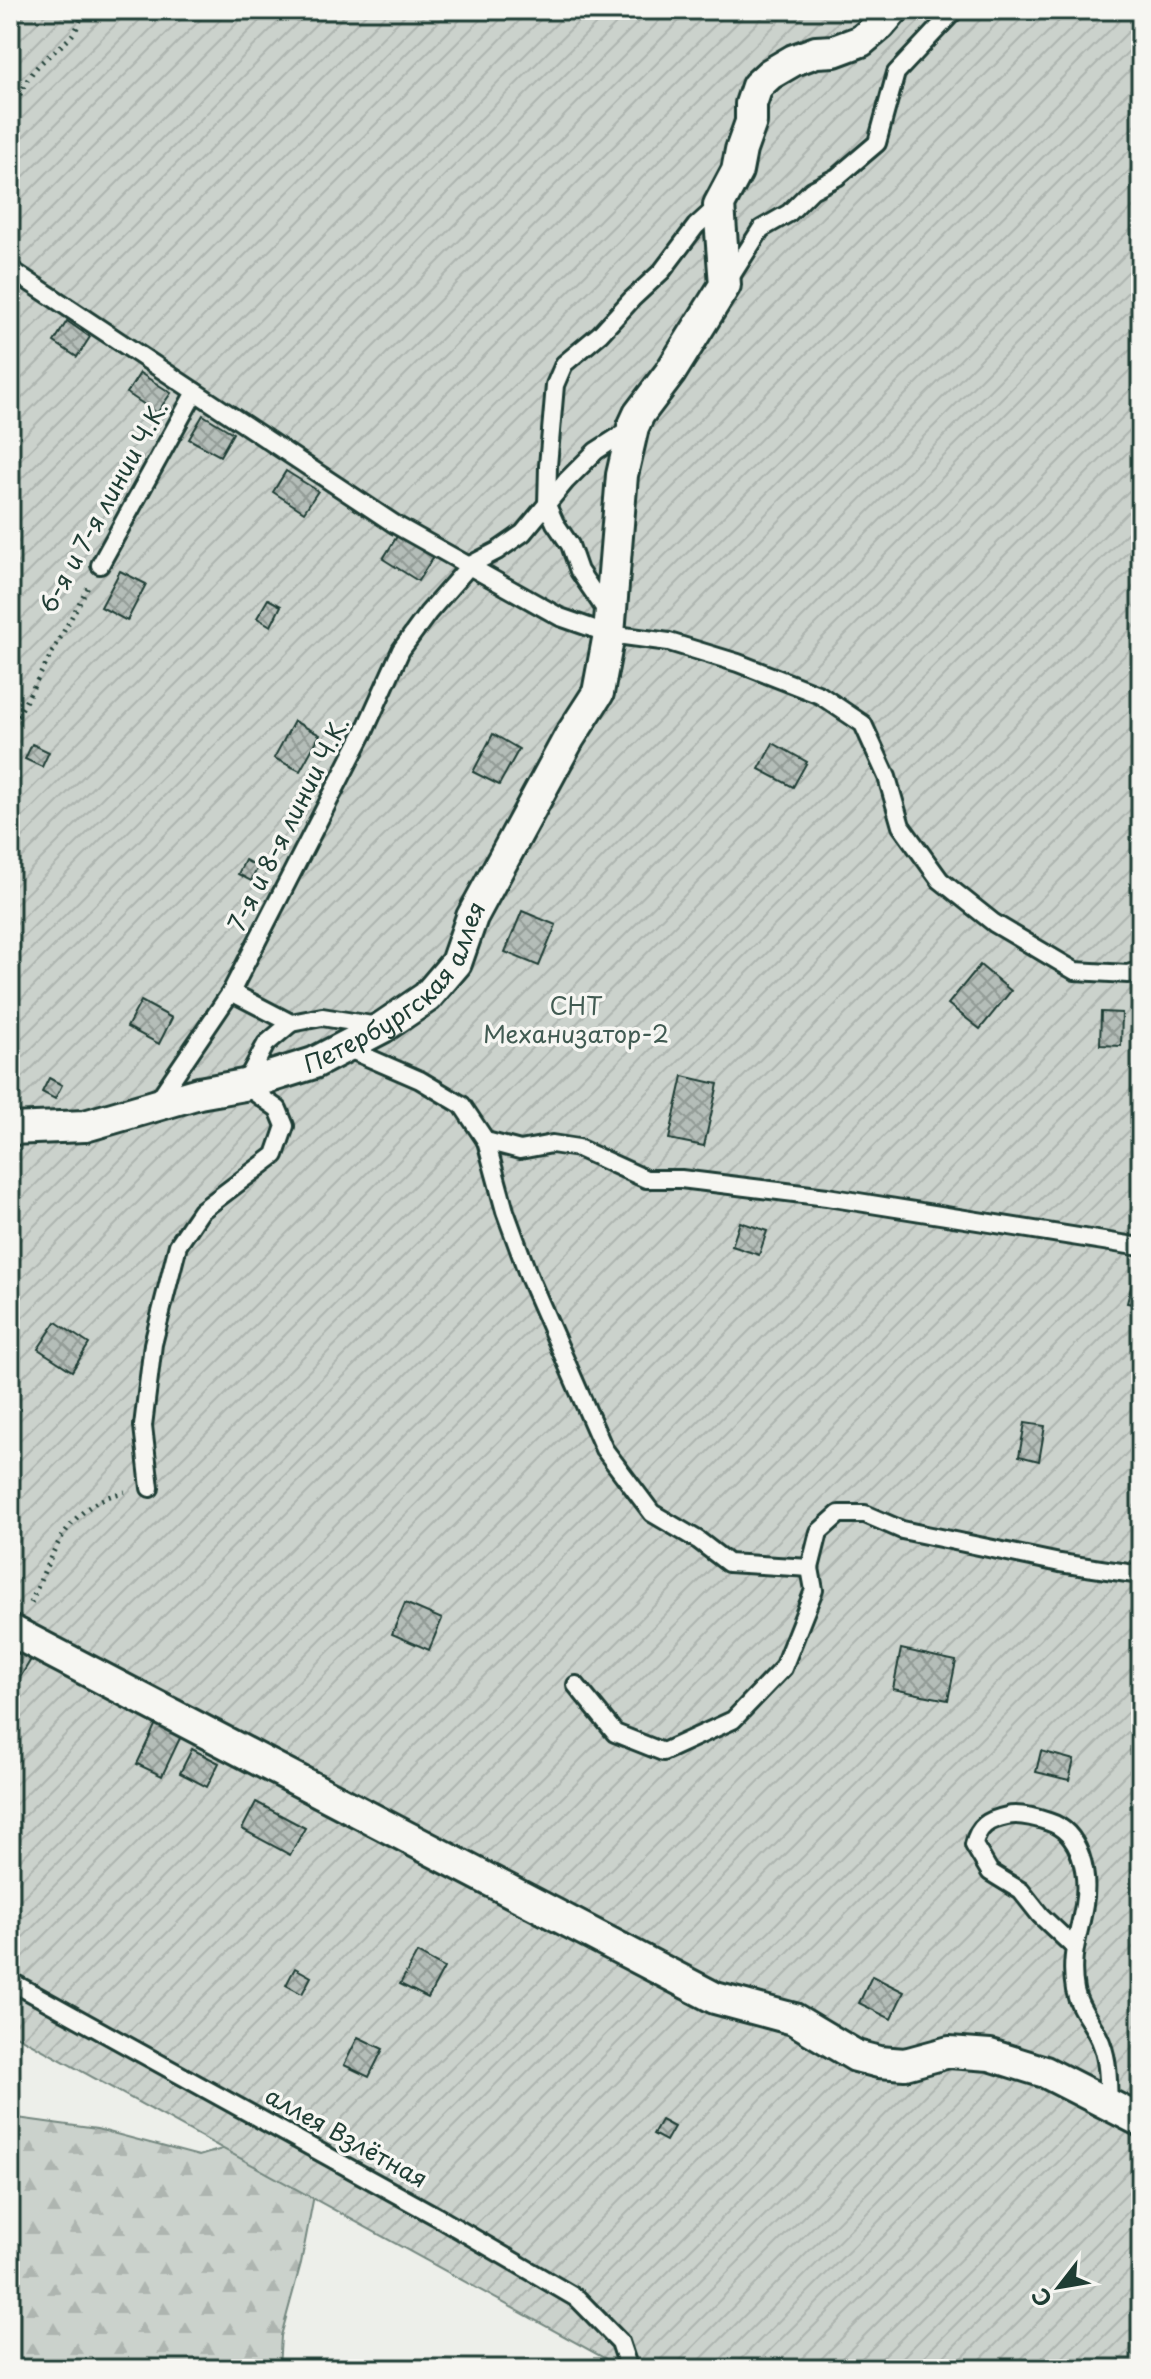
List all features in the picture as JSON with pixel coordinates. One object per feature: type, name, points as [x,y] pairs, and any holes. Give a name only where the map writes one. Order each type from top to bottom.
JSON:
[{"type":"street","points":[[725,285],[719,205],[737,171],[751,122],[751,104],[757,86],[794,60],[861,41],[893,10]]},
{"type":"street","name":"Петербургская аллея","points":[[10,1129],[85,1126],[199,1093],[244,1085],[314,1063],[383,1027],[427,997],[456,963],[472,917],[569,738],[598,693],[609,625],[622,475],[633,427],[725,285]]},
{"type":"street","points":[[14,1632],[715,1998],[794,2019],[856,2056],[879,2062],[905,2064],[949,2052],[990,2055],[1045,2072],[1141,2121]]},
{"type":"lane","points":[[725,285],[761,229],[789,213],[812,190],[837,177],[877,143],[896,73],[955,10]]},
{"type":"lane","points":[[609,625],[547,505],[555,385],[564,364],[600,334],[662,271],[696,226],[719,205]]},
{"type":"lane","points":[[10,269],[396,525],[560,617],[609,625],[669,642],[738,663],[820,695],[863,724],[887,777],[901,826],[940,880],[994,923],[1075,971],[1128,974],[1141,970]]},
{"type":"lane","name":"6-я и 7-я линии Ч.К.","points":[[100,565],[195,392]]},
{"type":"lane","name":"7-я и 8-я линии Ч.К.","points":[[153,1108],[231,992],[364,732],[401,650],[470,565],[523,533],[566,481],[596,451],[633,427]]},
{"type":"lane","points":[[231,992],[291,1023]]},
{"type":"lane","points":[[150,1488],[143,1426],[153,1344],[178,1245],[201,1211],[275,1155],[285,1126],[278,1109],[244,1085],[266,1044],[291,1023],[322,1017],[383,1027]]},
{"type":"lane","points":[[344,1047],[420,1080],[462,1105],[486,1141],[505,1211],[529,1277],[604,1449],[652,1513],[698,1540],[728,1563],[810,1568]]},
{"type":"lane","points":[[486,1141],[520,1150],[552,1144],[578,1148],[646,1179],[681,1179],[827,1197],[1141,1247]]},
{"type":"lane","points":[[576,1685],[615,1733],[663,1752],[733,1720],[783,1668],[814,1590],[810,1568],[819,1532],[839,1514],[865,1514],[902,1530],[1060,1563],[1141,1575]]},
{"type":"lane","points":[[1074,1947],[1040,1915],[1021,1891],[990,1872],[974,1845],[977,1830],[991,1819],[1013,1814],[1044,1820],[1061,1826],[1075,1841],[1083,1865],[1085,1904],[1074,1947],[1075,1992],[1102,2044],[1109,2106]]},
{"type":"lane","name":"аллея Взлётная","points":[[10,1981],[423,2208],[578,2299],[620,2342],[629,2369]]},
{"type":"path","points":[[10,117],[23,87],[41,63],[70,38],[83,10]]},
{"type":"path","name":"6-я и 7-я линии Ч.К.","points":[[10,730],[100,565]]},
{"type":"path","points":[[14,1632],[67,1526],[88,1506],[114,1494],[150,1488]]},
{"type":"green space","name":"СНТ Механизатор-2","points":[[10,10],[1141,10],[1141,2369],[624,2369],[10,2032]]},
{"type":"green space","points":[[10,2117],[97,2129],[199,2156],[275,2133],[320,2164],[301,2263],[281,2336],[279,2369],[10,2369]]},
{"type":"building","points":[[67,321],[90,337],[77,357],[54,342]]},
{"type":"building","points":[[140,373],[171,393],[157,413],[127,393]]},
{"type":"building","points":[[203,415],[233,433],[220,456],[189,439]]},
{"type":"building","points":[[286,471],[318,491],[304,512],[273,492]]},
{"type":"building","points":[[399,533],[434,556],[418,581],[383,559]]},
{"type":"building","points":[[120,571],[146,584],[127,621],[101,607]]},
{"type":"building","points":[[268,599],[281,606],[271,626],[257,618]]},
{"type":"building","points":[[294,721],[320,735],[300,771],[274,758]]},
{"type":"building","points":[[493,734],[519,749],[499,785],[473,772]]},
{"type":"building","points":[[773,743],[807,762],[793,787],[759,769]]},
{"type":"building","points":[[32,744],[49,752],[42,767],[25,759]]},
{"type":"building","points":[[245,860],[258,867],[251,881],[238,874]]},
{"type":"building","points":[[522,911],[556,925],[539,966],[505,952]]},
{"type":"building","points":[[980,965],[1011,991],[980,1029],[948,1004]]},
{"type":"building","points":[[141,1001],[172,1018],[159,1044],[127,1027]]},
{"type":"building","points":[[1101,1012],[1122,1013],[1121,1046],[1100,1045]]},
{"type":"building","points":[[683,1076],[718,1084],[704,1146],[669,1139]]},
{"type":"building","points":[[49,1078],[62,1085],[55,1099],[42,1092]]},
{"type":"building","points":[[740,1222],[767,1231],[759,1255],[732,1246]]},
{"type":"building","points":[[1135,1272],[1141,1273],[1141,1306],[1127,1303]]},
{"type":"building","points":[[56,1322],[89,1344],[72,1371],[38,1349]]},
{"type":"building","points":[[1025,1423],[1045,1426],[1039,1461],[1019,1456]]},
{"type":"building","points":[[405,1603],[442,1619],[429,1650],[392,1634]]},
{"type":"building","points":[[10,1642],[33,1656],[12,1691],[10,1690]]},
{"type":"building","points":[[901,1649],[956,1661],[948,1700],[893,1689]]},
{"type":"building","points":[[157,1721],[182,1734],[162,1776],[137,1764]]},
{"type":"building","points":[[192,1749],[219,1763],[207,1787],[180,1773]]},
{"type":"building","points":[[1041,1751],[1074,1760],[1069,1780],[1036,1772]]},
{"type":"building","points":[[256,1802],[305,1828],[290,1855],[242,1829]]},
{"type":"building","points":[[417,1953],[444,1968],[428,1998],[400,1984]]},
{"type":"building","points":[[295,1968],[311,1977],[302,1994],[286,1985]]},
{"type":"building","points":[[872,1976],[904,1992],[891,2019],[859,2003]]},
{"type":"building","points":[[358,2037],[383,2049],[369,2077],[344,2065]]},
{"type":"building","points":[[661,2120],[674,2127],[666,2141],[653,2134]]}]
